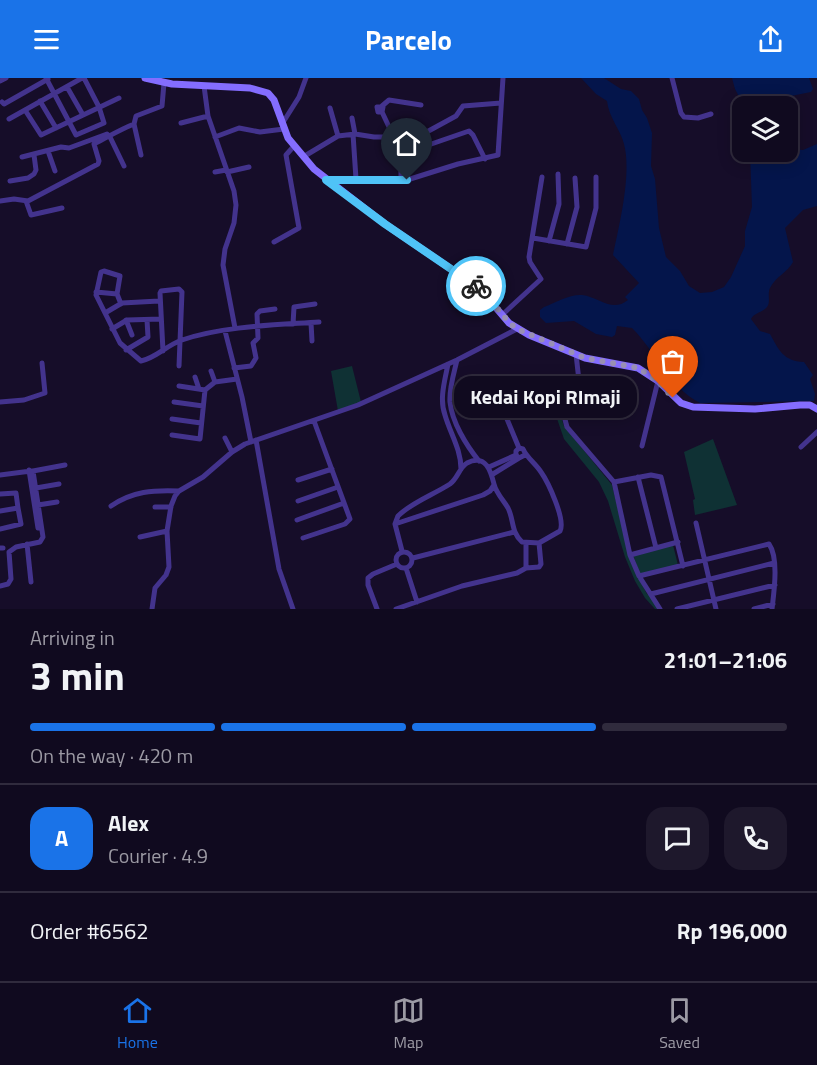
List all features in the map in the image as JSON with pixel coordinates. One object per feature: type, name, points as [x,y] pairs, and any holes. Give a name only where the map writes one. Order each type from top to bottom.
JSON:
[{"type":"main road","points":[[145,78],[164,83],[250,88],[264,91],[274,100],[283,126],[294,146],[326,180],[385,224],[479,288],[517,329],[585,358],[638,368],[658,381],[673,398],[693,407],[755,408],[810,405],[817,409]]},
{"type":"street","points":[[0,81],[6,78]]},
{"type":"street","points":[[2,102],[4,104],[47,79],[54,93],[69,122],[76,135],[104,124],[99,107],[83,78],[54,93],[9,119]]},
{"type":"street","points":[[215,137],[239,128],[260,132],[283,126],[299,97],[306,78]]},
{"type":"street","points":[[326,180],[401,181],[499,154],[503,78]]},
{"type":"street","points":[[672,78],[682,115],[687,118],[711,114]]},
{"type":"street","points":[[141,155],[134,124],[136,116],[162,106],[164,83]]},
{"type":"street","points":[[204,86],[208,116],[234,191],[236,205],[234,223],[225,249],[223,265],[235,328]]},
{"type":"street","points":[[67,87],[83,115]]},
{"type":"street","points":[[25,110],[40,135],[119,98]]},
{"type":"street","points":[[401,181],[401,169],[393,153],[392,137],[382,109],[389,100],[421,105]]},
{"type":"street","points":[[40,101],[56,128]]},
{"type":"street","points":[[303,156],[338,136],[354,134],[392,137],[423,134],[456,116],[463,106],[501,103]]},
{"type":"street","points":[[330,108],[338,136]]},
{"type":"street","points":[[700,109],[701,117]]},
{"type":"street","points":[[181,123],[208,116]]},
{"type":"street","points":[[352,118],[356,179]]},
{"type":"street","points":[[0,201],[14,199],[26,201],[98,164],[94,144],[110,137],[117,130],[134,124]]},
{"type":"street","points":[[411,151],[469,131],[485,159]]},
{"type":"street","points":[[22,157],[61,147],[69,148],[108,134],[124,166]]},
{"type":"street","points":[[423,134],[424,146]]},
{"type":"street","points":[[273,242],[300,228],[286,155],[294,146]]},
{"type":"street","points":[[48,151],[55,171]]},
{"type":"street","points":[[10,181],[28,178],[34,174],[36,170],[34,155]]},
{"type":"street","points":[[215,172],[249,167]]},
{"type":"street","points":[[549,241],[559,204],[558,174]]},
{"type":"street","points":[[502,315],[541,279],[529,260],[542,177]]},
{"type":"street","points":[[533,238],[584,248],[587,246],[596,208],[596,177]]},
{"type":"street","points":[[567,244],[577,207],[575,178]]},
{"type":"street","points":[[26,201],[31,215],[62,208]]},
{"type":"street","points":[[121,304],[117,294],[120,276],[104,271],[100,273],[96,292],[112,329],[126,350],[141,361],[180,340],[235,328],[319,322]]},
{"type":"street","points":[[163,351],[159,302],[161,291],[179,289],[181,290],[180,366]]},
{"type":"street","points":[[96,292],[117,294]]},
{"type":"street","points":[[105,313],[121,304],[159,302]]},
{"type":"street","points":[[293,324],[294,307],[315,304]]},
{"type":"street","points":[[234,368],[251,366],[254,363],[256,358],[253,343],[258,338],[258,312],[275,309]]},
{"type":"street","points":[[112,329],[126,320],[161,319]]},
{"type":"street","points":[[126,320],[132,335]]},
{"type":"street","points":[[126,350],[148,337],[147,320]]},
{"type":"street","points":[[310,323],[312,341]]},
{"type":"street","points":[[152,609],[155,588],[166,575],[169,567],[167,531],[171,507],[180,491],[208,473],[232,452],[253,441],[358,405],[457,360],[517,329]]},
{"type":"street","points":[[225,331],[253,441],[279,568],[293,609]]},
{"type":"street","points":[[576,354],[581,399],[565,402],[561,405],[561,410],[567,427],[614,482],[630,555],[639,576],[660,609]]},
{"type":"street","points":[[457,360],[450,395],[451,408],[464,439],[479,461],[489,467],[493,474],[494,485],[509,510],[514,532],[519,539],[526,543],[539,543],[560,531],[562,521],[545,478],[537,467],[516,451],[519,448],[495,390]]},
{"type":"street","points":[[0,402],[24,400],[45,393],[42,363]]},
{"type":"street","points":[[448,364],[442,402],[458,450],[461,469]]},
{"type":"street","points":[[211,371],[215,382]]},
{"type":"street","points":[[172,435],[200,439],[202,389],[195,377]]},
{"type":"street","points":[[179,386],[202,389],[215,382],[237,379]]},
{"type":"street","points":[[642,446],[658,381]]},
{"type":"street","points":[[174,402],[203,406]]},
{"type":"street","points":[[172,419],[201,423]]},
{"type":"street","points":[[303,538],[350,519],[314,421]]},
{"type":"street","points":[[801,447],[817,432]]},
{"type":"street","points":[[225,438],[232,452]]},
{"type":"street","points":[[489,467],[520,456]]},
{"type":"street","points":[[493,474],[520,456]]},
{"type":"street","points":[[402,551],[395,524],[398,516],[453,481],[467,463],[479,461]]},
{"type":"street","points":[[0,475],[65,465]]},
{"type":"street","points":[[298,480],[332,469]]},
{"type":"street","points":[[31,471],[36,488],[43,537],[40,542]]},
{"type":"street","points":[[31,471],[40,542]]},
{"type":"street","points":[[614,482],[651,475],[661,477],[683,566]]},
{"type":"street","points":[[638,477],[656,548]]},
{"type":"street","points":[[36,488],[58,484]]},
{"type":"street","points":[[395,524],[483,495],[494,485]]},
{"type":"street","points":[[298,501],[338,487]]},
{"type":"street","points":[[111,506],[139,492],[180,491]]},
{"type":"street","points":[[0,494],[16,493],[21,524],[0,529]]},
{"type":"street","points":[[38,505],[57,502]]},
{"type":"street","points":[[297,520],[344,503]]},
{"type":"street","points":[[155,507],[171,507]]},
{"type":"street","points":[[0,511],[18,508]]},
{"type":"street","points":[[696,523],[716,609]]},
{"type":"street","points":[[140,537],[167,531]]},
{"type":"street","points":[[412,558],[514,532]]},
{"type":"street","points":[[0,585],[10,583],[9,552],[16,547],[40,542]]},
{"type":"street","points":[[630,555],[678,542]]},
{"type":"street","points":[[526,543],[526,568]]},
{"type":"street","points":[[396,609],[462,586],[540,566],[539,543]]},
{"type":"street","points":[[27,544],[31,582]]},
{"type":"street","points":[[639,576],[769,544],[774,563],[773,607],[754,609]]},
{"type":"street","points":[[397,564],[397,555],[402,551],[409,552],[412,558],[411,564],[406,568]]},
{"type":"street","points":[[651,594],[774,563]]},
{"type":"street","points":[[397,564],[406,568]]},
{"type":"street","points":[[377,609],[368,585],[368,578],[397,564]]},
{"type":"street","points":[[406,568],[417,602]]},
{"type":"street","points":[[677,609],[775,585]]},
{"type":"green space","points":[[352,366],[361,402],[338,411],[331,371]]},
{"type":"green space","points":[[561,395],[563,398],[557,405],[564,426],[612,485],[631,563],[647,594],[652,596],[659,609],[655,609],[645,598],[635,581],[625,557],[608,501],[599,482],[564,439],[552,404]]},
{"type":"green space","points":[[713,439],[737,505],[695,515],[693,500],[695,499],[684,452]]},
{"type":"green space","points":[[673,545],[678,565],[640,574],[633,555]]},
{"type":"shaded area","points":[[581,78],[604,78],[621,89],[631,91],[639,99],[652,133],[651,166],[655,179],[659,228],[666,257],[680,271],[689,286],[700,293],[712,292],[724,287],[745,246],[745,231],[752,207],[750,162],[798,162],[798,150],[803,150],[817,144],[817,206],[803,210],[785,228],[793,262],[772,284],[767,307],[751,319],[760,331],[770,334],[786,357],[804,362],[813,375],[810,379],[815,394],[814,401],[700,403],[671,379],[632,328],[617,326],[615,335],[612,337],[596,334],[574,321],[546,323],[540,317],[540,310],[544,307],[577,295],[588,296],[611,305],[622,304],[628,300],[625,297],[639,283],[613,255],[626,185],[626,156],[624,144],[607,101],[596,94]]},
{"type":"shaded area","points":[[732,78],[809,78],[813,89],[811,92],[791,96],[739,96]]},
{"type":"way so far","points":[[476,286],[517,329],[585,358],[638,368],[658,381],[673,398]]},
{"type":"place","name":"Kedai Kopi RImaji","points":[[673,398]]},
{"type":"route","points":[[407,180],[326,180],[385,224],[476,286]]}]
